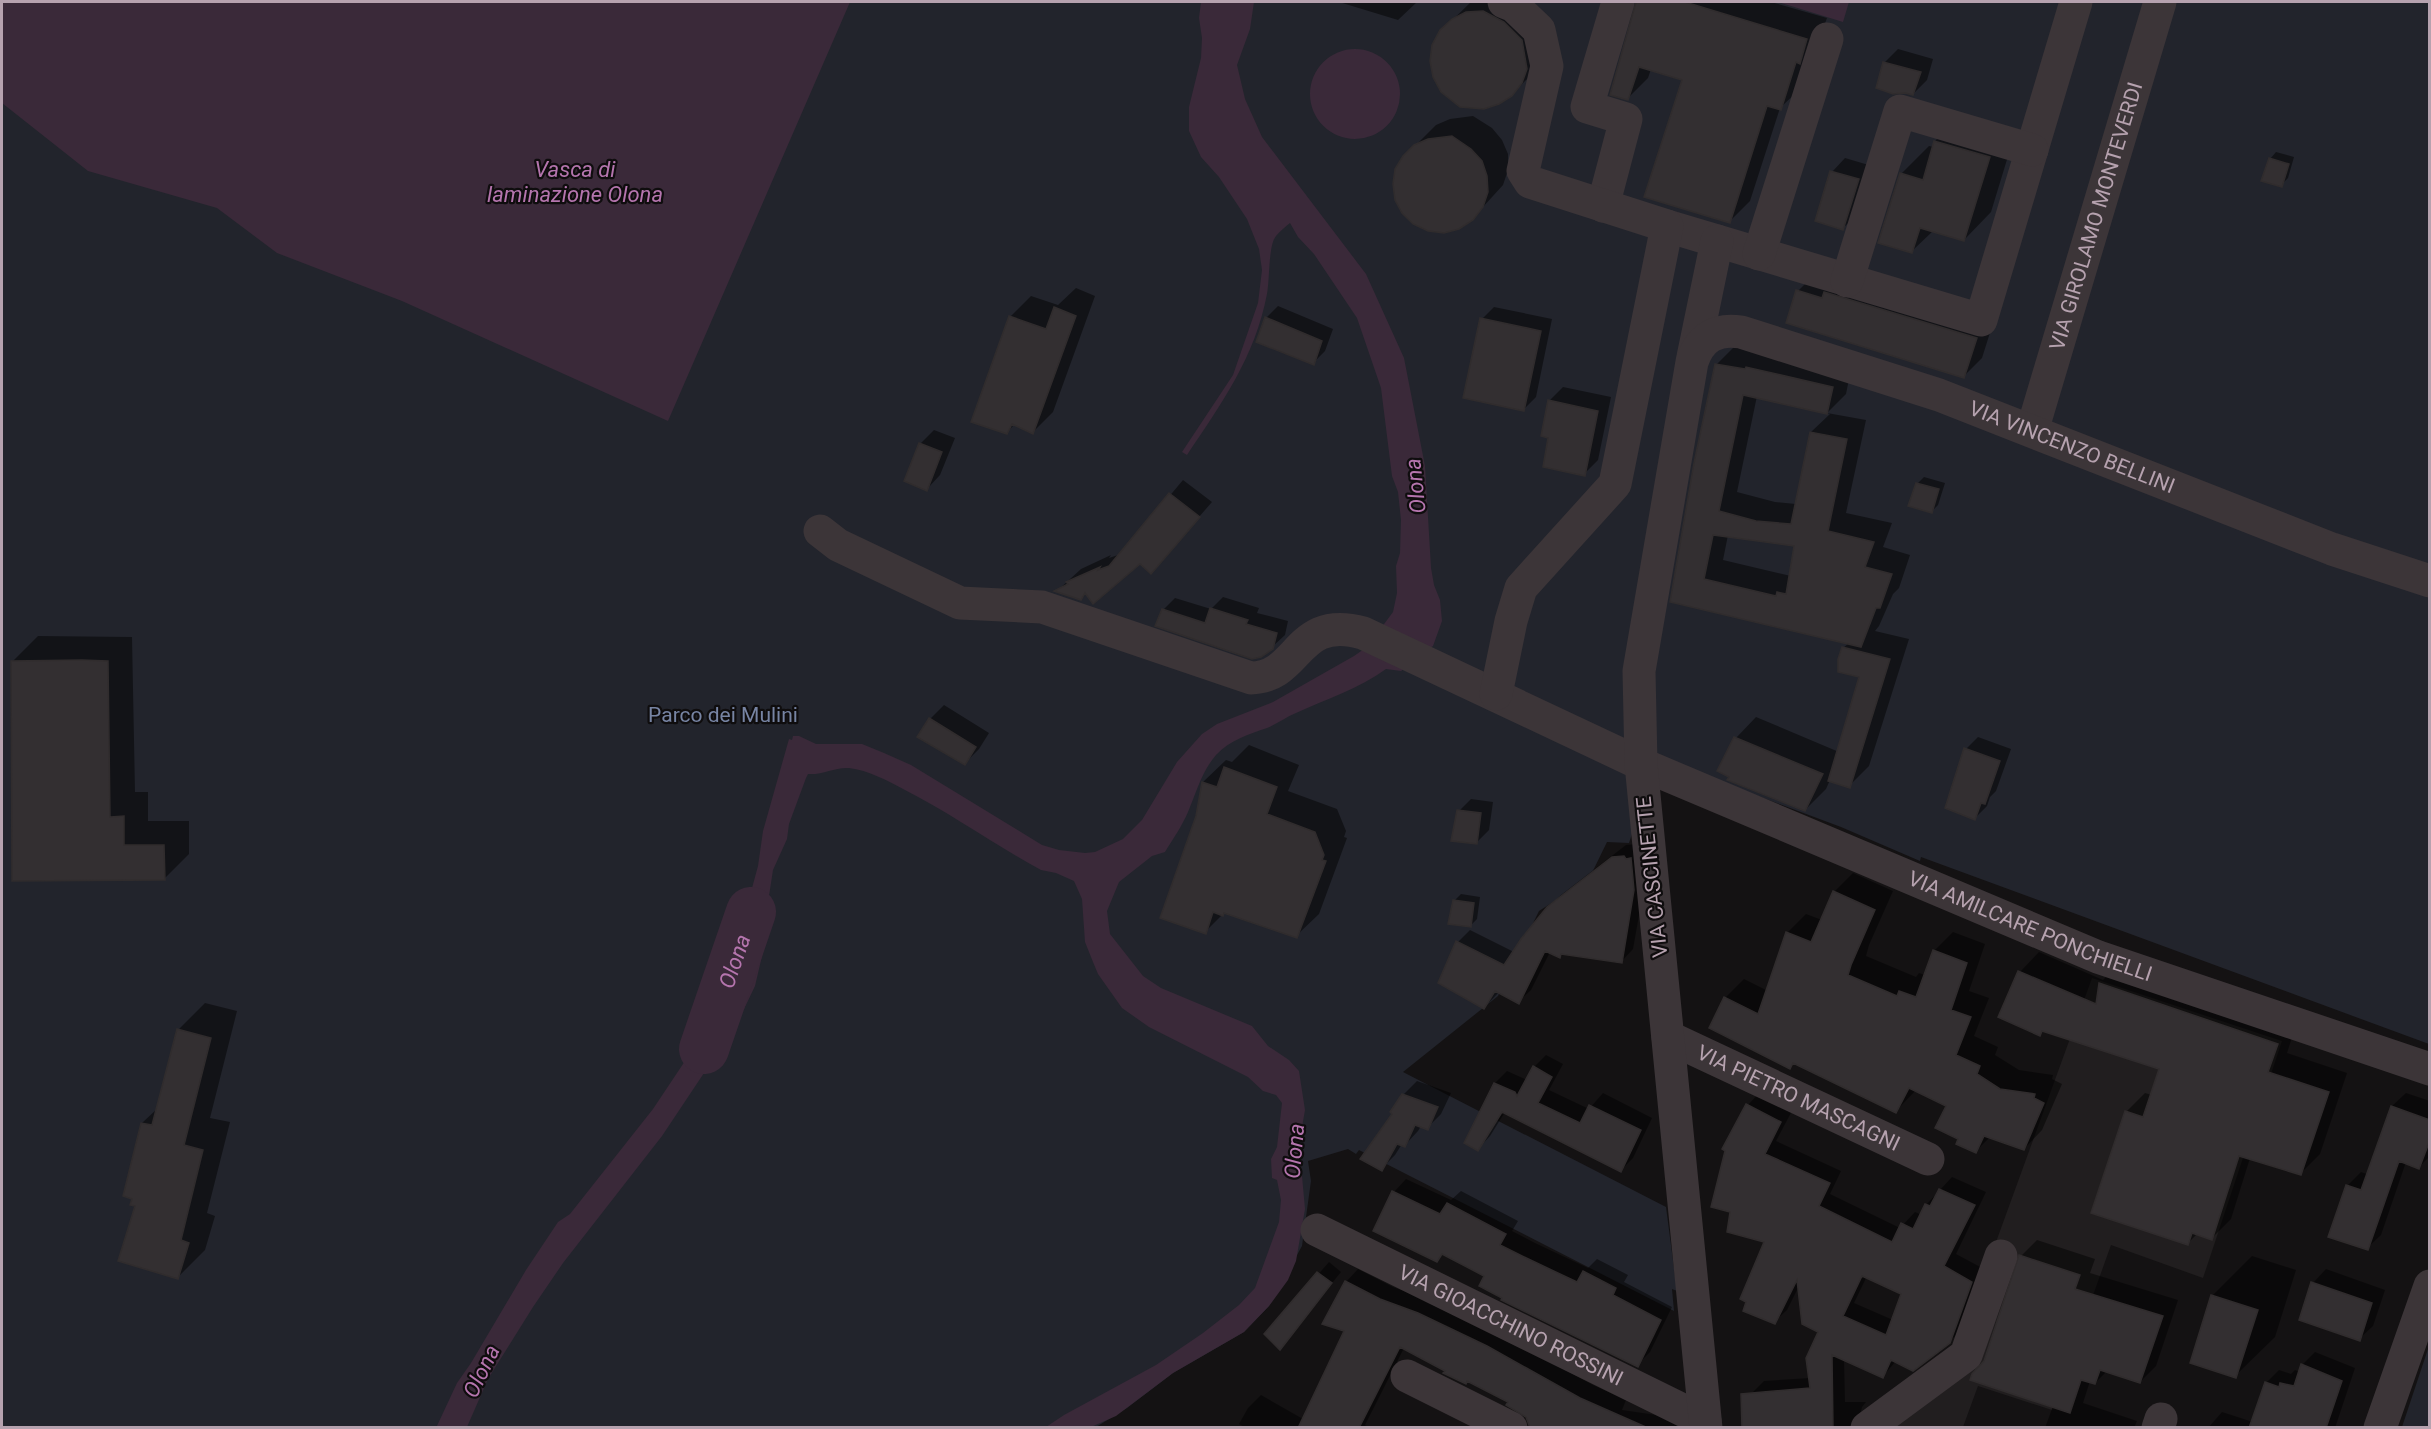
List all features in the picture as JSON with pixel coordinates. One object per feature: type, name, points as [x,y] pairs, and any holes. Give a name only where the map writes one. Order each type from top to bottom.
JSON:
[{"type":"street","points":[[1504,2],[1514,6],[1539,30],[1547,66],[1523,171],[1530,182],[1666,226],[1981,321],[2076,2]]},
{"type":"street","points":[[1603,206],[1626,119],[1587,107],[1618,2]]},
{"type":"street","name":"VIA GIROLAMO MONTEVERDI","points":[[2032,431],[2160,2]]},
{"type":"street","points":[[1759,254],[1827,39]]},
{"type":"street","points":[[1847,280],[1900,111],[2032,150]]},
{"type":"street","points":[[1496,694],[1511,621],[1521,588],[1615,484],[1666,226]]},
{"type":"street","name":"VIA CASCINETTE","points":[[1706,1425],[1641,764],[1639,671],[1701,349],[1717,241]]},
{"type":"street","name":"VIA VINCENZO BELLINI","points":[[1701,349],[1720,331],[1741,332],[1939,395],[2332,549],[2430,581]]},
{"type":"street","name":"VIA AMILCARE PONCHIELLI","points":[[829,538],[960,603],[1042,607],[1251,678],[1264,677],[1276,671],[1308,640],[1332,628],[1363,633],[1413,654],[1641,764],[2098,957],[2430,1069]]},
{"type":"street","name":"VIA PIETRO MASCAGNI","points":[[1668,1037],[1928,1159]]},
{"type":"street","name":"VIA GIOACCHINO ROSSINI","points":[[1317,1230],[1706,1425]]},
{"type":"street","points":[[1867,1428],[1966,1355],[2001,1256]]},
{"type":"street","points":[[2380,1428],[2430,1286]]},
{"type":"street","points":[[1407,1376],[1512,1428]]},
{"type":"shaded area","points":[[2092,978],[2282,1041],[2203,1278],[2111,1245],[2052,1410],[1978,1386],[1963,1427],[1848,1428],[1956,1352]]},
{"type":"green space","name":"Parco dei Mulini","points":[[2,2],[2429,2],[2429,1044],[1921,857],[1920,861],[1841,827],[1674,765],[1647,788],[1629,843],[1607,842],[1589,879],[1539,911],[1498,996],[1403,1072],[1666,1207],[1677,1291],[1672,1289],[1674,1311],[1359,1150],[1356,1154],[1348,1149],[1308,1161],[1311,1181],[1302,1246],[1269,1306],[1244,1332],[1173,1373],[1127,1408],[1096,1427],[2,1428]]},
{"type":"green space","points":[[2429,1346],[2429,1427],[2402,1427]]},
{"type":"water","name":"Vasca di laminazione Olona","points":[[2,2],[850,2],[668,421],[402,301],[277,253],[217,208],[88,171],[2,103]]},
{"type":"water","points":[[1201,2],[1254,2],[1250,29],[1237,65],[1245,99],[1262,137],[1366,274],[1404,358],[1425,466],[1431,568],[1440,600],[1442,621],[1433,646],[1401,671],[1386,669],[1354,688],[1240,738],[1221,750],[1207,768],[1186,817],[1165,852],[1152,856],[1119,882],[1107,911],[1110,934],[1143,976],[1161,988],[1252,1026],[1268,1046],[1289,1060],[1299,1071],[1305,1110],[1297,1142],[1305,1209],[1296,1261],[1288,1280],[1269,1306],[1244,1332],[1173,1373],[1116,1416],[1091,1427],[1046,1427],[1156,1365],[1239,1305],[1255,1288],[1279,1222],[1281,1200],[1277,1180],[1272,1178],[1271,1159],[1277,1147],[1282,1103],[1276,1095],[1263,1091],[1248,1077],[1149,1027],[1122,1008],[1098,974],[1085,942],[1082,899],[1074,881],[1056,873],[1041,870],[922,799],[871,773],[844,768],[808,774],[789,824],[787,839],[773,870],[767,909],[770,922],[755,986],[744,1009],[732,1024],[716,1055],[662,1136],[563,1263],[533,1307],[488,1379],[467,1427],[436,1428],[457,1383],[526,1270],[558,1222],[570,1214],[653,1109],[697,1043],[724,991],[758,866],[763,831],[789,739],[792,740],[793,736],[799,736],[816,744],[862,744],[911,765],[1042,845],[1059,850],[1095,852],[1123,839],[1142,820],[1177,762],[1202,734],[1217,724],[1273,702],[1354,656],[1367,647],[1393,612],[1397,593],[1396,566],[1400,553],[1401,520],[1398,492],[1392,476],[1381,388],[1357,318],[1290,223],[1279,232],[1273,241],[1262,317],[1246,359],[1225,398],[1187,455],[1182,452],[1233,375],[1258,303],[1262,270],[1259,249],[1247,219],[1219,177],[1201,157],[1189,131],[1189,107],[1201,58],[1202,38],[1199,18]]},
{"type":"water","points":[[1778,2],[1849,2],[1843,22]]},
{"type":"water","points":[[1355,49],[1372,53],[1387,62],[1396,77],[1400,94],[1396,111],[1387,126],[1372,135],[1355,139],[1338,135],[1323,126],[1314,111],[1310,94],[1314,77],[1323,62],[1338,53]]},
{"type":"building","points":[[1636,2],[1685,2],[1807,39],[1800,64],[1796,62],[1781,110],[1767,106],[1730,223],[1644,197],[1682,80],[1639,67],[1628,100],[1610,95]]},
{"type":"building","points":[[1483,11],[1504,22],[1522,40],[1527,69],[1522,83],[1512,96],[1499,104],[1484,109],[1460,107],[1441,92],[1433,77],[1430,61],[1432,45],[1440,30],[1452,19],[1466,12]]},
{"type":"building","points":[[1883,62],[1921,72],[1913,95],[1893,94],[1876,88]]},
{"type":"building","points":[[1452,136],[1471,149],[1482,161],[1487,176],[1488,192],[1483,207],[1473,220],[1459,229],[1444,233],[1428,231],[1413,224],[1402,213],[1395,200],[1393,184],[1395,169],[1414,145],[1428,139]]},
{"type":"building","points":[[1934,141],[1990,157],[1964,241],[1920,228],[1912,253],[1878,243],[1900,173],[1923,180]]},
{"type":"building","points":[[2269,158],[2289,164],[2282,187],[2261,181]]},
{"type":"building","points":[[1830,171],[1859,179],[1843,230],[1815,221]]},
{"type":"building","points":[[1796,290],[1822,298],[1824,292],[1977,338],[1964,378],[1786,323]]},
{"type":"building","points":[[1054,307],[1076,316],[1033,434],[1012,424],[1007,434],[971,422],[1009,316],[1046,329]]},
{"type":"building","points":[[1265,317],[1322,341],[1314,365],[1256,342]]},
{"type":"building","points":[[1480,318],[1541,331],[1524,411],[1463,398]]},
{"type":"building","points":[[1715,364],[1745,369],[1746,367],[1833,387],[1827,414],[1743,395],[1719,511],[1756,521],[1791,524],[1810,432],[1847,439],[1828,531],[1874,542],[1865,567],[1892,574],[1880,608],[1876,608],[1861,647],[1670,602],[1694,463]],"holes":[[[1713,535],[1794,546],[1786,594],[1777,592],[1776,596],[1704,579]]]},
{"type":"building","points":[[1548,400],[1598,411],[1585,476],[1543,467],[1548,438],[1541,436]]},
{"type":"building","points":[[919,443],[942,452],[927,491],[904,481]]},
{"type":"building","points":[[1916,483],[1939,489],[1932,513],[1908,506]]},
{"type":"building","points":[[1169,493],[1200,517],[1151,574],[1140,564],[1093,604],[1085,593],[1081,600],[1054,591],[1068,584],[1066,582],[1100,567],[1098,570],[1109,566]]},
{"type":"building","points":[[1210,608],[1248,620],[1246,624],[1277,633],[1273,649],[1261,657],[1252,659],[1155,626],[1162,609],[1205,623]]},
{"type":"building","points":[[1842,647],[1890,659],[1850,788],[1828,781],[1859,677],[1838,672],[1838,659]]},
{"type":"building","points":[[11,661],[108,661],[110,817],[124,816],[124,845],[164,845],[165,880],[12,881]]},
{"type":"building","points":[[929,718],[976,747],[965,765],[917,737]]},
{"type":"building","points":[[1734,737],[1823,774],[1805,811],[1727,780],[1729,777],[1717,771]]},
{"type":"building","points":[[1964,748],[2000,761],[1985,804],[1981,803],[1975,820],[1945,808]]},
{"type":"building","points":[[1224,767],[1277,787],[1267,814],[1315,832],[1324,855],[1322,860],[1326,861],[1297,938],[1224,913],[1223,916],[1213,912],[1206,934],[1160,918],[1196,816],[1202,782],[1217,787]]},
{"type":"building","points":[[1457,810],[1481,813],[1477,844],[1451,841]]},
{"type":"building","points":[[1624,856],[1626,859],[1631,858],[1634,890],[1622,963],[1561,954],[1560,958],[1545,951],[1519,1004],[1495,991],[1484,1009],[1438,983],[1456,941],[1504,965],[1521,939],[1547,907],[1612,857]]},
{"type":"building","points":[[1833,891],[1875,910],[1848,975],[1897,996],[1899,991],[1916,997],[1933,950],[1967,963],[1951,1010],[1971,1017],[1956,1055],[1980,1066],[1977,1074],[2000,1089],[2035,1094],[2034,1098],[2044,1103],[2024,1150],[1984,1136],[1976,1153],[1956,1144],[1958,1139],[1935,1128],[1946,1106],[1909,1088],[1896,1113],[1793,1063],[1790,1069],[1709,1028],[1724,997],[1758,1014],[1786,932],[1811,942]]},
{"type":"building","points":[[1453,900],[1474,903],[1471,927],[1448,924]]},
{"type":"building","points":[[2018,971],[2096,1004],[2099,983],[2278,1044],[2268,1072],[2329,1092],[2301,1175],[2239,1156],[2212,1240],[2192,1233],[2188,1245],[2091,1213],[2125,1111],[2143,1117],[2159,1069],[2042,1031],[2040,1036],[1998,1017]]},
{"type":"building","points":[[177,1029],[211,1038],[184,1145],[203,1150],[181,1240],[189,1243],[178,1279],[118,1261],[135,1206],[130,1205],[132,1199],[123,1196],[141,1123],[152,1125]]},
{"type":"building","points":[[1533,1066],[1552,1077],[1538,1103],[1580,1123],[1589,1105],[1641,1130],[1621,1172],[1502,1112],[1478,1151],[1464,1143],[1494,1083],[1515,1092],[1517,1096]]},
{"type":"building","points":[[1402,1094],[1438,1107],[1428,1130],[1415,1125],[1405,1147],[1397,1144],[1382,1171],[1360,1159],[1392,1114],[1390,1112]]},
{"type":"building","points":[[1746,1104],[1781,1122],[1765,1154],[1830,1183],[1819,1206],[1892,1242],[1901,1223],[1913,1229],[1925,1204],[1930,1206],[1939,1189],[1975,1205],[1944,1266],[1972,1282],[1950,1343],[1913,1371],[1891,1360],[1883,1378],[1832,1355],[1833,1428],[1742,1428],[1741,1394],[1810,1388],[1806,1358],[1818,1332],[1802,1324],[1797,1280],[1775,1324],[1743,1311],[1746,1302],[1740,1299],[1764,1242],[1727,1232],[1730,1212],[1711,1207],[1725,1151],[1722,1149]],"holes":[[[1862,1276],[1901,1294],[1886,1335],[1843,1316]]]},
{"type":"building","points":[[2391,1106],[2430,1120],[2430,1140],[2419,1169],[2399,1161],[2368,1250],[2328,1237],[2346,1185],[2361,1190]]},
{"type":"building","points":[[1392,1191],[1440,1214],[1447,1203],[1506,1234],[1500,1245],[1577,1282],[1583,1271],[1616,1288],[1613,1295],[1661,1320],[1638,1367],[1501,1300],[1502,1298],[1479,1286],[1484,1276],[1442,1254],[1437,1262],[1373,1231]]},
{"type":"building","points":[[2019,1255],[2080,1275],[2075,1289],[2163,1316],[2140,1383],[2100,1370],[2095,1384],[2081,1380],[2070,1413],[1970,1380],[1972,1374],[1984,1361]]},
{"type":"building","points":[[1317,1272],[1332,1283],[1280,1350],[1264,1334]]},
{"type":"building","points":[[1345,1281],[1487,1346],[1580,1398],[1648,1428],[1530,1428],[1526,1417],[1506,1405],[1508,1402],[1467,1381],[1466,1384],[1443,1373],[1445,1371],[1400,1347],[1359,1428],[1298,1428],[1344,1331],[1322,1324]]},
{"type":"building","points":[[2311,1282],[2372,1303],[2360,1341],[2299,1320]]},
{"type":"building","points":[[2211,1295],[2258,1310],[2236,1378],[2190,1363]]},
{"type":"building","points":[[2301,1364],[2342,1381],[2326,1428],[2249,1428],[2265,1382],[2279,1387],[2280,1383],[2294,1386]]},
{"type":"waterway","name":"Olona","points":[[704,1049],[751,912]]}]
